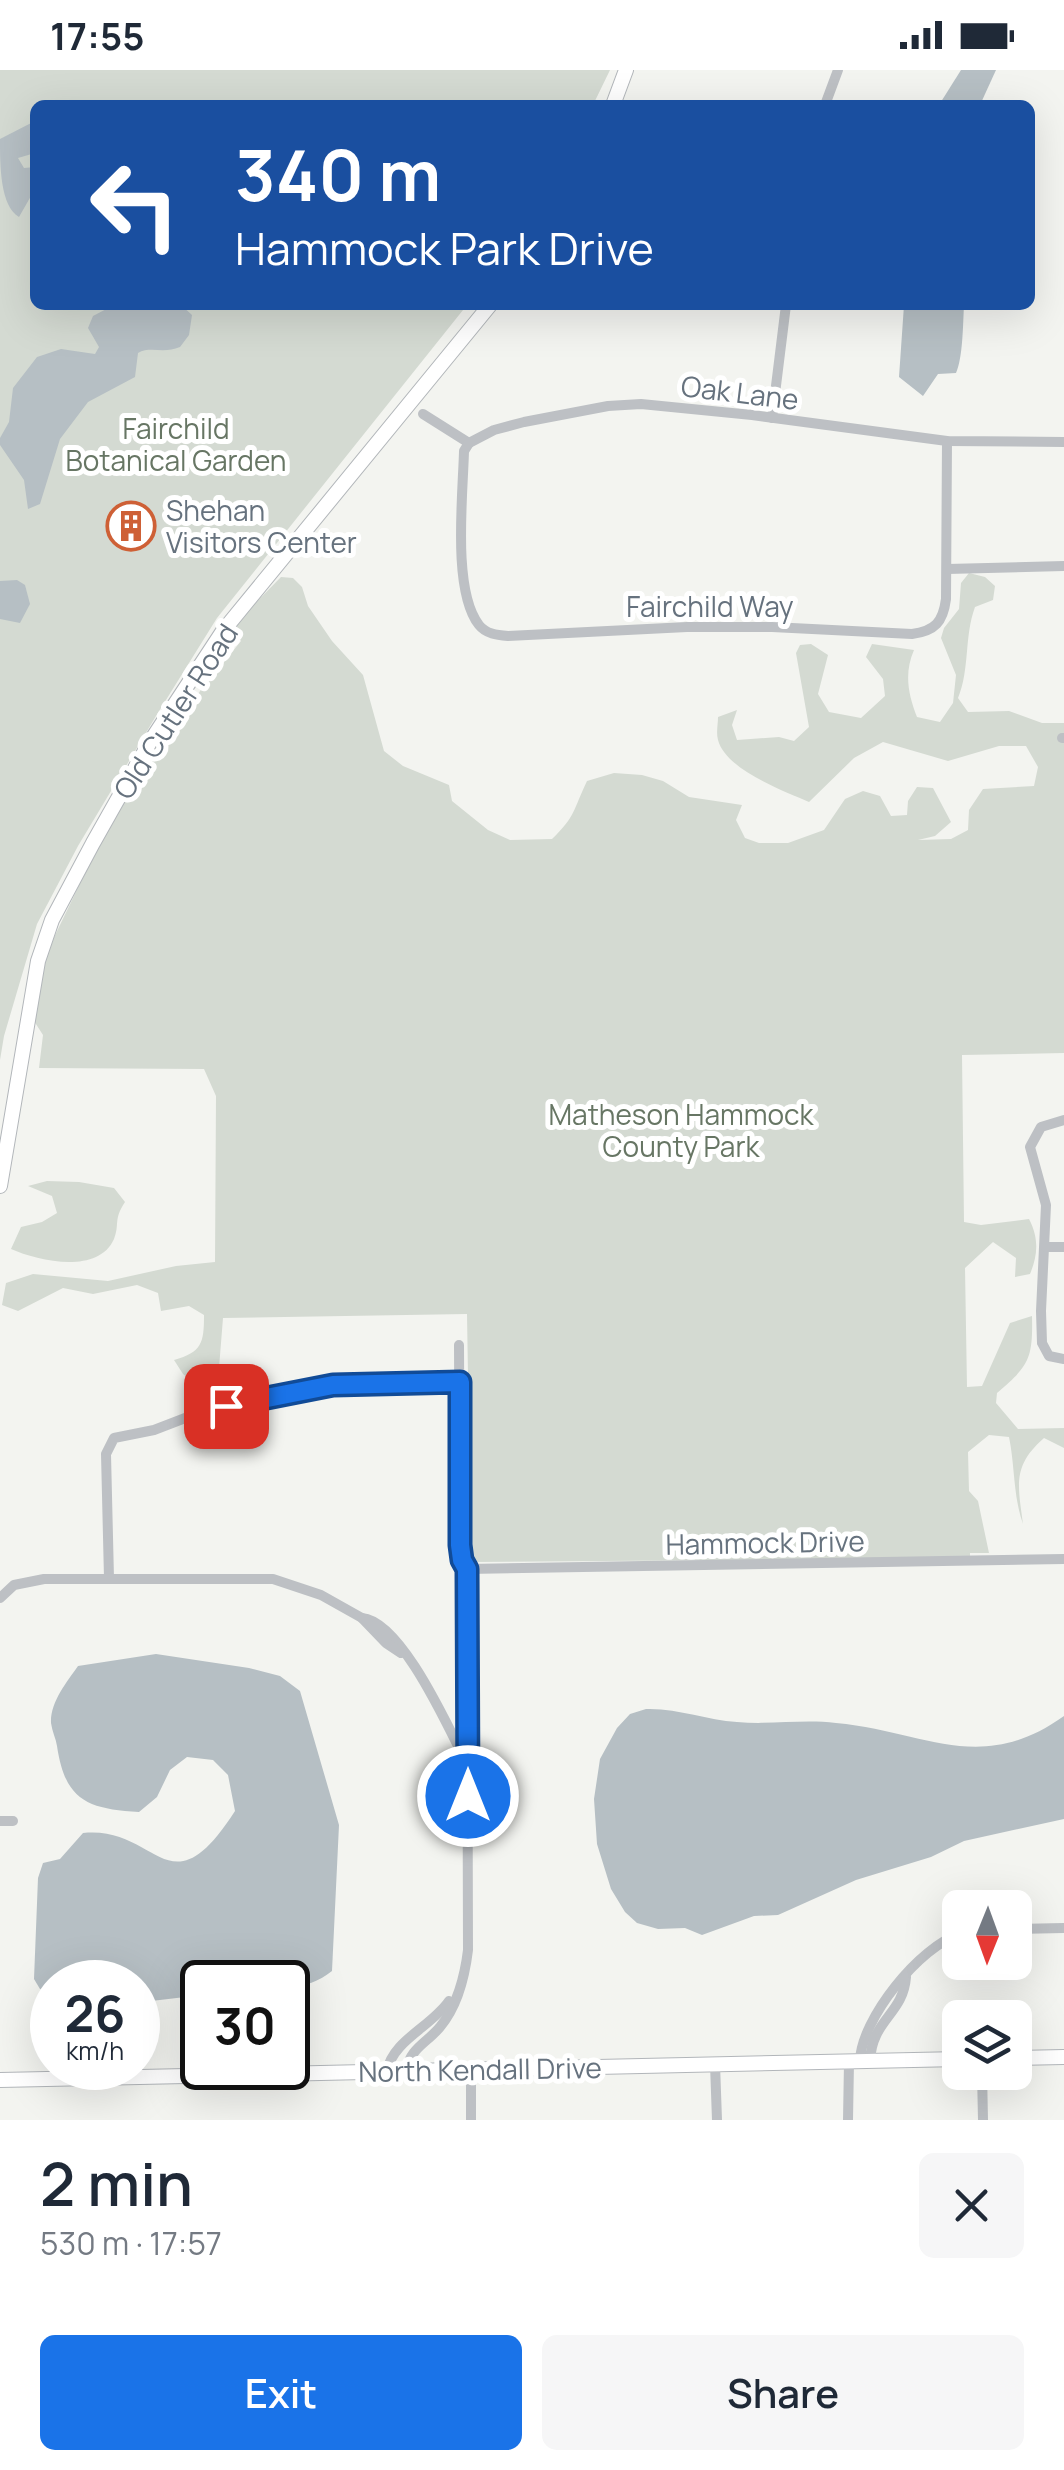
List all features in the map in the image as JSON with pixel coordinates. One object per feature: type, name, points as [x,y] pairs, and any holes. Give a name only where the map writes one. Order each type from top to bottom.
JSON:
[{"type":"main road","points":[[616,100],[626,70]]},
{"type":"main road","name":"Old Cutler Road","points":[[0,1186],[38,961],[52,920],[102,826],[150,742],[223,631],[486,310]]},
{"type":"main road","points":[[1032,2058],[1064,2057]]},
{"type":"main road","name":"North Kendall Drive","points":[[0,2080],[942,2059]]},
{"type":"street","points":[[827,100],[838,70]]},
{"type":"street","points":[[772,418],[785,310]]},
{"type":"street","name":"Oak Lane","points":[[469,443],[512,424],[628,404],[772,418],[947,442],[1064,442]]},
{"type":"street","points":[[424,414],[469,443]]},
{"type":"street","points":[[947,442],[947,568],[1064,566]]},
{"type":"street","name":"Fairchild Way","points":[[469,443],[464,451],[462,557],[470,606],[484,630],[508,636],[772,626],[912,634],[937,626],[946,606],[947,568]]},
{"type":"street","points":[[1064,1120],[1048,1122],[1035,1133],[1030,1155],[1046,1205],[1040,1302],[1045,1352],[1064,1359]]},
{"type":"street","points":[[1046,1247],[1064,1247]]},
{"type":"street","points":[[406,2071],[411,2054],[442,2024],[465,1970],[469,1943],[467,1569],[460,1545],[460,1346]]},
{"type":"street","points":[[108,1578],[106,1454],[114,1438],[160,1428],[206,1410],[325,1386],[460,1382]]},
{"type":"street","name":"Hammock Drive","points":[[467,1569],[1064,1559]]},
{"type":"street","points":[[0,1598],[14,1585],[27,1581],[108,1578],[273,1579],[308,1590],[362,1618],[402,1654],[433,1696],[467,1764]]},
{"type":"street","points":[[1032,1929],[1064,1928]]},
{"type":"street","points":[[848,2120],[862,2041],[891,1991],[925,1952],[942,1943]]},
{"type":"street","points":[[386,2071],[392,2054],[438,2015],[456,1992]]},
{"type":"street","points":[[715,2064],[717,2120]]},
{"type":"street","points":[[471,2068],[471,2120]]},
{"type":"street","points":[[982,2090],[983,2120]]},
{"type":"green space","name":"Fairchild Botanical Garden","points":[[0,70],[610,70],[595,100],[30,100],[30,310],[463,310],[217,618],[156,716],[78,846],[37,924],[0,1060]]},
{"type":"green space","name":"Matheson Hammock County Park","points":[[969,573],[985,577],[995,586],[993,600],[975,607],[958,698],[968,712],[1009,711],[1042,723],[1064,723],[1064,1053],[962,1055],[964,1222],[981,1225],[1029,1219],[1036,1246],[1030,1274],[1015,1277],[1016,1258],[993,1242],[965,1268],[967,1387],[982,1386],[1010,1323],[1032,1316],[1027,1360],[997,1393],[996,1403],[1018,1429],[1064,1428],[1064,1448],[1044,1438],[1022,1467],[1019,1487],[1023,1524],[1009,1437],[989,1435],[968,1452],[969,1491],[978,1501],[989,1553],[970,1553],[970,1558],[471,1562],[467,1314],[223,1318],[217,1393],[208,1394],[183,1374],[174,1360],[196,1350],[202,1339],[204,1315],[189,1306],[161,1311],[158,1293],[137,1285],[93,1294],[63,1288],[18,1311],[2,1305],[6,1283],[33,1274],[108,1281],[215,1262],[216,1096],[204,1069],[39,1068],[43,1035],[34,1021],[45,956],[102,838],[155,747],[172,739],[200,691],[241,641],[235,632],[236,623],[281,577],[293,578],[302,587],[308,606],[332,641],[363,675],[384,751],[403,766],[449,785],[452,801],[488,830],[510,840],[552,839],[570,818],[587,781],[614,773],[663,781],[689,797],[742,805],[736,820],[745,838],[759,843],[788,843],[824,830],[845,799],[863,791],[880,796],[891,816],[907,815],[908,801],[917,787],[933,788],[951,822],[935,836],[918,840],[951,839],[968,830],[969,810],[983,789],[1034,786],[1038,767],[1026,746],[999,746],[948,761],[883,742],[854,758],[809,802],[744,770],[723,751],[718,740],[718,717],[737,710],[732,725],[737,740],[779,737],[794,741],[809,727],[796,653],[800,645],[811,644],[828,655],[818,694],[829,712],[861,718],[885,696],[883,679],[866,657],[872,644],[914,650],[908,675],[917,717],[940,722],[953,703],[956,675],[941,638],[959,609],[961,583]]},
{"type":"green space","points":[[47,1181],[114,1188],[125,1202],[114,1239],[106,1250],[95,1257],[67,1262],[36,1258],[11,1249],[21,1227],[57,1213],[52,1196],[28,1186]]},
{"type":"shaded area","points":[[961,70],[996,70],[982,100],[942,100]]},
{"type":"shaded area","points":[[30,124],[30,154],[18,158],[24,168],[30,167],[30,198],[19,217],[5,194],[0,139]]},
{"type":"shaded area","points":[[104,310],[186,310],[192,315],[189,335],[180,347],[138,353],[135,377],[88,402],[60,439],[40,504],[28,509],[24,480],[0,445],[9,422],[13,388],[37,357],[61,349],[95,354],[99,347],[88,328],[93,316]]},
{"type":"shaded area","points":[[904,310],[964,310],[956,373],[938,374],[923,396],[899,377]]},
{"type":"shaded area","points":[[17,580],[25,585],[30,604],[20,623],[0,619],[0,581]]},
{"type":"shaded area","points":[[156,1654],[249,1668],[280,1676],[300,1691],[339,1825],[332,1971],[310,1983],[310,1960],[180,1960],[180,1997],[160,2000],[160,1960],[35,1960],[38,1878],[43,1863],[60,1859],[83,1833],[108,1834],[177,1862],[194,1857],[235,1811],[228,1775],[213,1760],[187,1757],[170,1770],[157,1797],[139,1812],[92,1804],[73,1790],[61,1764],[51,1715],[78,1666]]},
{"type":"shaded area","points":[[646,1709],[737,1722],[836,1723],[978,1747],[1005,1744],[1034,1734],[1064,1716],[1064,1819],[964,1841],[931,1857],[856,1880],[778,1915],[754,1916],[702,1935],[685,1928],[658,1929],[637,1923],[611,1889],[597,1844],[594,1799],[600,1759],[617,1728],[630,1714]]},
{"type":"place","name":"Shehan Visitors Center","points":[[131,526]]},
{"type":"route","points":[[226,1406],[333,1385],[460,1382],[460,1545],[467,1569],[468,1796]]}]
